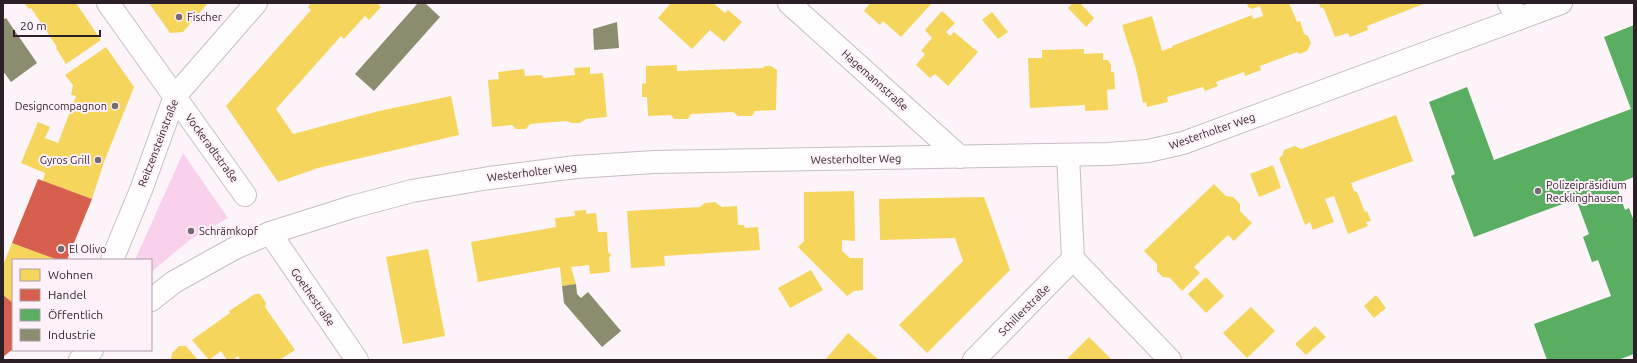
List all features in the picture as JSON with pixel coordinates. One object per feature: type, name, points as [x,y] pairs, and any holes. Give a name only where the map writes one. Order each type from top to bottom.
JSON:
[{"type":"street","name":"Vockeradtstraße","points":[[108,3],[245,195]]},
{"type":"street","name":"Reitzensteinstraße","points":[[112,259],[141,190],[175,96],[256,3]]},
{"type":"street","name":"Hagemannstraße","points":[[789,3],[960,157]]},
{"type":"street","name":"Westerholter Weg","points":[[152,299],[174,282],[235,248],[270,233],[352,207],[412,191],[489,178],[576,166],[688,161],[1068,155],[1148,151],[1183,143],[1514,11],[1560,3]]},
{"type":"street","points":[[1068,155],[1073,260],[1170,360]]},
{"type":"street","name":"Goethestraße","points":[[270,233],[357,360]]},
{"type":"street","name":"Schillerstraße","points":[[974,360],[1073,260]]},
{"type":"street","points":[[80,360],[91,351]]},
{"type":"shaded area","points":[[183,153],[228,218],[191,239],[152,271],[152,259],[135,259]]},
{"type":"building: Wohnen","points":[[24,3],[76,3],[101,40],[66,64],[56,48],[57,47],[31,8],[29,9]]},
{"type":"building: Wohnen","points":[[149,3],[208,3],[183,32],[170,33]]},
{"type":"building: Wohnen","points":[[311,3],[377,3],[381,7],[369,20],[365,16],[344,39],[341,36],[276,109],[293,134],[379,111],[451,96],[459,135],[318,168],[278,182],[226,106],[311,10],[308,7]]},
{"type":"building: Wohnen","points":[[671,3],[713,3],[725,13],[728,10],[742,22],[724,42],[710,30],[692,49],[658,18]]},
{"type":"building: Wohnen","points":[[870,3],[932,3],[901,37],[883,21],[880,25],[864,11]]},
{"type":"building: Wohnen","points":[[1073,3],[1080,3],[1094,18],[1086,27],[1068,8]]},
{"type":"building: Wohnen","points":[[1247,3],[1289,3],[1297,22],[1300,21],[1304,34],[1308,36],[1311,43],[1307,51],[1299,54],[1297,52],[1260,66],[1261,70],[1245,76],[1244,72],[1216,82],[1218,86],[1205,91],[1203,87],[1167,97],[1168,102],[1147,107],[1146,102],[1143,103],[1136,69],[1122,25],[1152,16],[1162,51],[1252,15],[1253,19],[1263,16],[1260,6],[1252,9],[1248,7]]},
{"type":"building: Wohnen","points":[[1319,3],[1426,3],[1367,26],[1368,30],[1350,37],[1348,33],[1335,37],[1324,9],[1320,7]]},
{"type":"building: Wohnen","points":[[942,11],[955,23],[946,32],[950,36],[954,32],[978,52],[948,86],[935,74],[930,78],[916,65],[925,54],[921,51],[932,38],[925,30]]},
{"type":"building: Wohnen","points":[[992,12],[1008,32],[998,39],[982,20]]},
{"type":"building: Wohnen","points":[[106,47],[134,87],[104,162],[92,199],[43,181],[45,173],[21,163],[38,122],[50,127],[45,138],[58,143],[76,96],[71,95],[73,85],[65,75]]},
{"type":"building: Wohnen","points":[[1084,49],[1084,54],[1103,53],[1103,60],[1108,60],[1111,65],[1111,72],[1114,72],[1115,89],[1107,90],[1108,110],[1085,111],[1085,105],[1030,108],[1028,58],[1042,58],[1042,50]]},
{"type":"building: Wohnen","points":[[677,65],[677,71],[763,68],[765,66],[771,66],[777,70],[776,110],[755,111],[752,116],[738,116],[733,112],[691,114],[688,119],[674,119],[671,115],[648,116],[647,97],[642,97],[642,84],[646,83],[646,66]]},
{"type":"building: Wohnen","points":[[590,67],[590,74],[603,73],[607,117],[586,119],[580,123],[566,121],[530,124],[526,129],[516,129],[512,125],[492,127],[488,80],[499,79],[498,72],[524,69],[525,76],[542,75],[543,78],[575,75],[574,68]]},
{"type":"building: Wohnen","points":[[1396,115],[1413,161],[1351,183],[1371,221],[1366,222],[1368,226],[1348,234],[1334,196],[1325,199],[1334,222],[1313,230],[1310,222],[1305,225],[1279,158],[1282,156],[1284,150],[1295,146],[1301,149]]},
{"type":"building: Wohnen","points":[[1273,165],[1281,188],[1259,197],[1250,174]]},
{"type":"building: Wohnen","points":[[1214,184],[1226,196],[1233,197],[1240,204],[1240,211],[1252,223],[1234,241],[1228,235],[1194,267],[1200,273],[1182,291],[1170,278],[1163,277],[1157,271],[1157,264],[1144,251]]},
{"type":"building: Wohnen","points":[[854,191],[855,241],[842,240],[842,251],[850,258],[863,258],[863,290],[854,291],[847,296],[798,247],[804,241],[804,192]]},
{"type":"building: Wohnen","points":[[984,197],[1010,270],[927,353],[899,325],[963,261],[955,238],[880,240],[879,199]]},
{"type":"building: Wohnen","points":[[715,202],[722,207],[737,206],[738,225],[744,225],[745,228],[758,227],[760,250],[664,256],[665,266],[631,268],[627,211],[700,207],[705,203]]},
{"type":"building: Wohnen","points":[[586,210],[586,214],[596,213],[598,232],[607,232],[608,252],[611,255],[609,258],[610,272],[590,274],[589,265],[571,267],[576,284],[562,286],[560,267],[478,282],[471,242],[556,227],[555,218],[575,216],[574,211]]},
{"type":"building: Wohnen","points":[[12,243],[55,259],[12,259],[12,302],[3,295],[3,265]]},
{"type":"building: Wohnen","points":[[428,249],[445,336],[403,344],[386,257]]},
{"type":"building: Wohnen","points":[[811,270],[823,290],[790,308],[778,288]]},
{"type":"building: Wohnen","points":[[1206,277],[1224,296],[1206,313],[1188,294]]},
{"type":"building: Wohnen","points":[[255,294],[260,294],[266,303],[265,307],[295,350],[281,359],[282,360],[240,360],[238,356],[233,360],[227,360],[221,351],[209,360],[192,340],[230,313],[229,311]]},
{"type":"building: Wohnen","points":[[1376,295],[1386,308],[1374,318],[1364,306]]},
{"type":"building: Wohnen","points":[[1251,307],[1275,331],[1247,358],[1223,333]]},
{"type":"building: Wohnen","points":[[1315,326],[1326,337],[1306,355],[1295,344]]},
{"type":"building: Wohnen","points":[[848,333],[879,360],[825,360]]},
{"type":"building: Wohnen","points":[[1089,337],[1112,360],[1066,360]]},
{"type":"building: Wohnen","points":[[179,346],[186,346],[198,360],[170,360],[172,353]]},
{"type":"building: Handel","points":[[38,179],[92,199],[67,259],[55,259],[12,243]]},
{"type":"building: Handel","points":[[3,295],[12,302],[12,350],[3,357]]},
{"type":"building: Öffentlich","name":"Polizeipräsidium Recklinghausen","points":[[1634,25],[1634,177],[1616,184],[1625,210],[1629,208],[1634,221],[1634,354],[1618,360],[1547,360],[1534,324],[1611,296],[1598,260],[1592,262],[1583,237],[1589,234],[1576,199],[1474,237],[1451,176],[1455,174],[1429,102],[1467,87],[1494,160],[1631,109],[1604,37]]},
{"type":"building: Industrie","points":[[418,3],[425,3],[440,17],[374,91],[355,74]]},
{"type":"building: Industrie","points":[[6,18],[37,63],[11,82],[3,71],[3,20]]},
{"type":"building: Industrie","points":[[617,22],[619,48],[594,50],[593,29]]},
{"type":"building: Industrie","points":[[576,284],[577,294],[581,298],[588,292],[621,331],[602,347],[564,303],[562,286]]},
{"type":"place","name":"Fischer","points":[[179,17]]},
{"type":"place","name":"Designcompagnon","points":[[115,106]]},
{"type":"place","name":"Gyros Grill","points":[[98,160]]},
{"type":"place","name":"Polizeipräsidium Recklinghausen","points":[[1538,191]]},
{"type":"place","name":"Schrämkopf","points":[[191,231]]},
{"type":"place","name":"El Olivo","points":[[61,249]]}]
